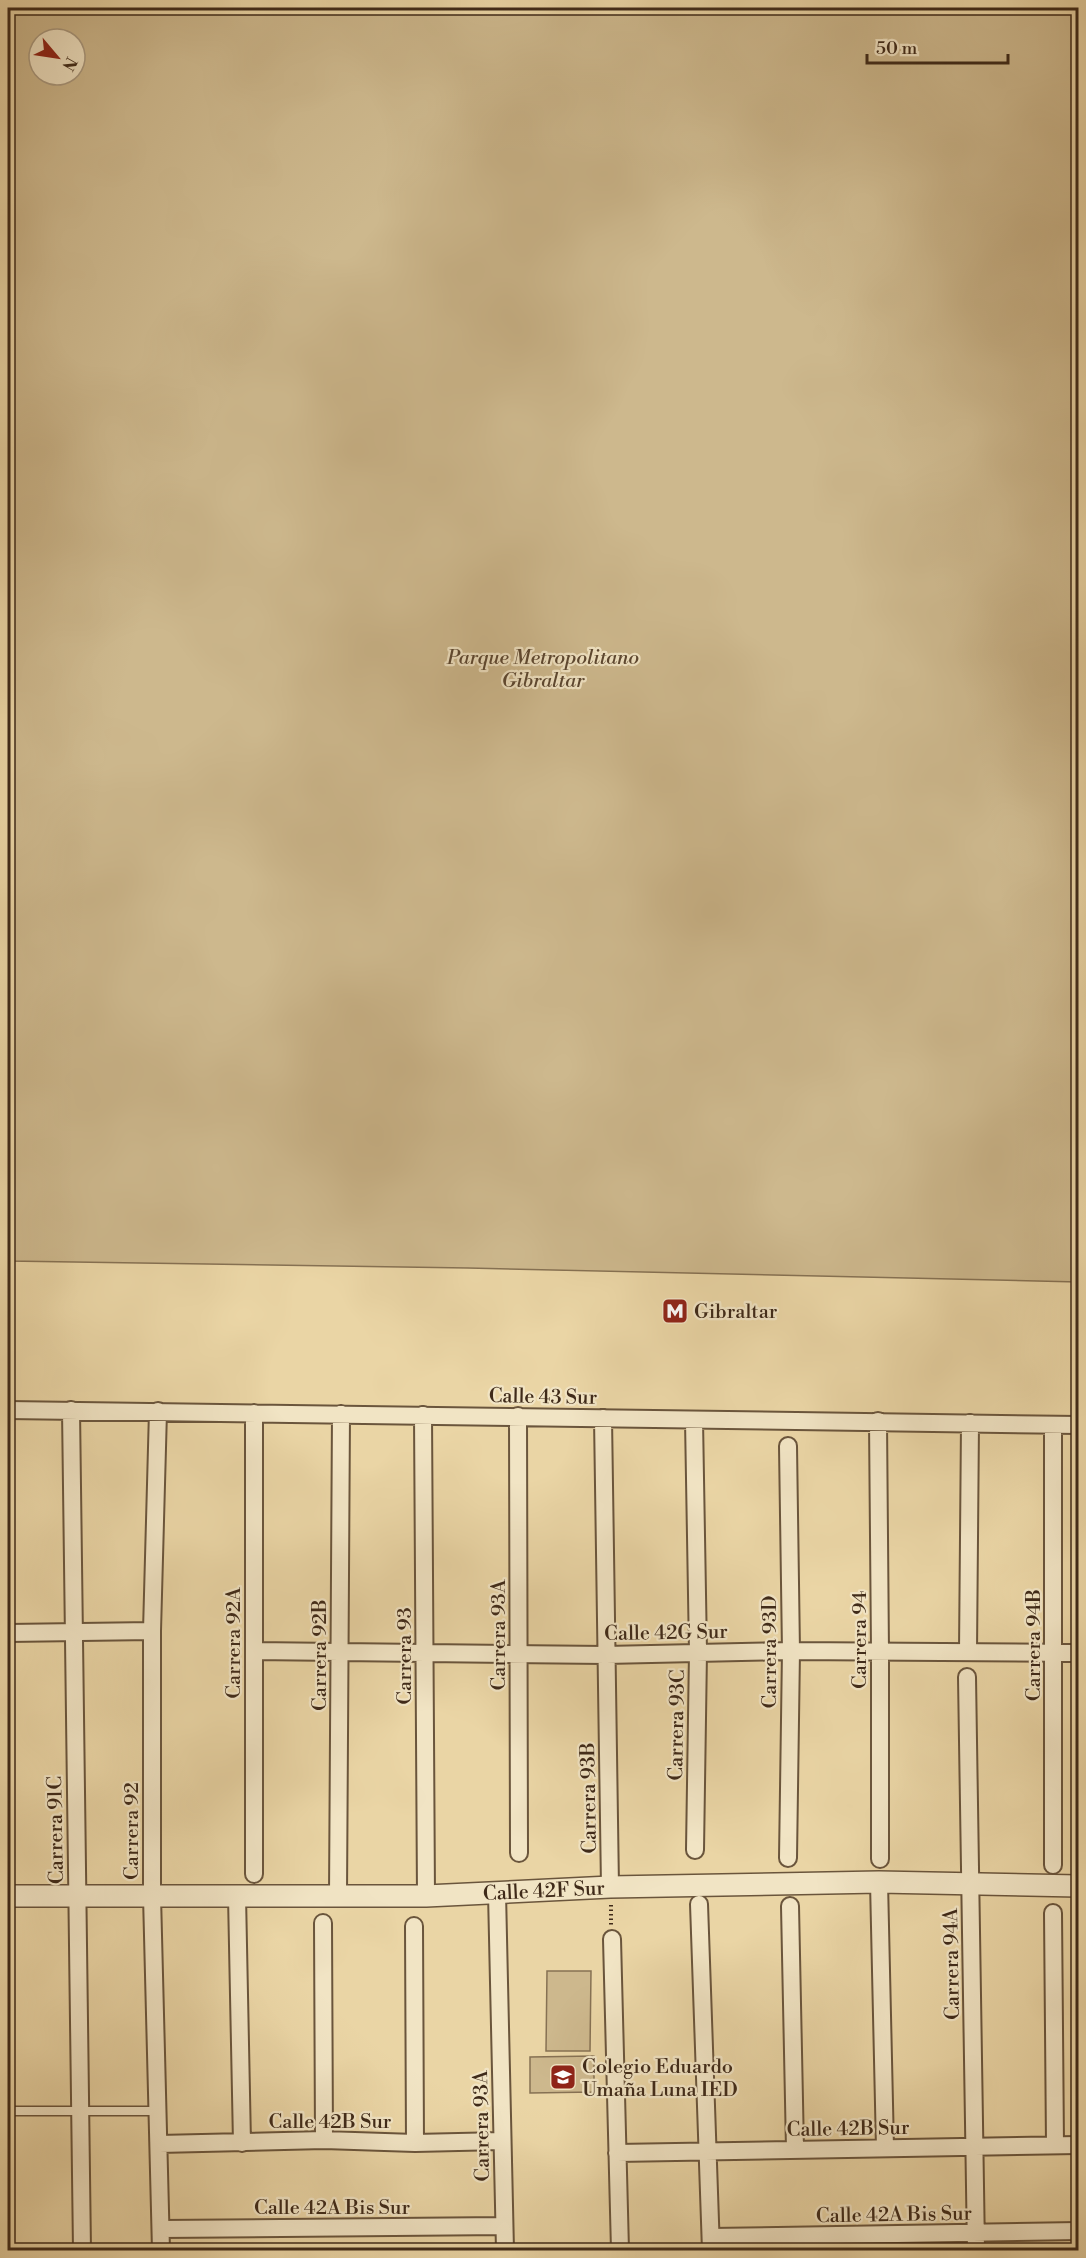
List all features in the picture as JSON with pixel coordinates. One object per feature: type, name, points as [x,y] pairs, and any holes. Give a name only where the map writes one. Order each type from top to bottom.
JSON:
[{"type":"street","name":"Calle 43 Sur","points":[[8,1410],[1078,1425]]},
{"type":"street","name":"Carrera 91C","points":[[71,1410],[82,2250]]},
{"type":"street","name":"Carrera 92","points":[[158,1411],[152,1630],[152,1896],[162,2250]]},
{"type":"street","name":"Carrera 92A","points":[[254,1413],[254,1874]]},
{"type":"street","name":"Carrera 92B","points":[[338,1896],[341,1414]]},
{"type":"street","name":"Carrera 93","points":[[423,1415],[426,1896]]},
{"type":"street","name":"Carrera 93A","points":[[518,1416],[519,1853]]},
{"type":"street","name":"Carrera 93B","points":[[603,1418],[610,1887]]},
{"type":"street","name":"Carrera 93C","points":[[694,1420],[698,1652],[695,1851]]},
{"type":"street","name":"Carrera 94","points":[[878,1421],[880,1859]]},
{"type":"street","points":[[968,1652],[970,1423]]},
{"type":"street","name":"Carrera 94B","points":[[1053,1425],[1053,1865]]},
{"type":"street","name":"Carrera 93D","points":[[788,1446],[791,1651],[788,1858]]},
{"type":"street","points":[[8,1633],[152,1630]]},
{"type":"street","name":"Calle 42G Sur","points":[[254,1651],[606,1655],[791,1651],[1078,1653]]},
{"type":"street","name":"Carrera 94A","points":[[967,1677],[976,2242]]},
{"type":"street","points":[[879,1882],[885,2148]]},
{"type":"street","name":"Calle 42F Sur","points":[[8,1896],[426,1896],[610,1887],[879,1882],[1078,1886]]},
{"type":"street","name":"Carrera 93A","points":[[497,1893],[505,2250]]},
{"type":"street","points":[[237,1896],[242,2143]]},
{"type":"street","points":[[699,1904],[711,2244]]},
{"type":"street","points":[[790,1906],[795,2149]]},
{"type":"street","points":[[1053,1913],[1054,2145]]},
{"type":"street","points":[[323,1923],[324,2140]]},
{"type":"street","points":[[414,1926],[415,2143]]},
{"type":"street","points":[[612,1939],[620,2250]]},
{"type":"street","name":"Calle 42B Sur","points":[[159,2144],[324,2140],[415,2143],[502,2141]]},
{"type":"street","name":"Calle 42B Sur","points":[[617,2153],[1078,2145]]},
{"type":"street","name":"Calle 42A Bis Sur","points":[[161,2229],[504,2226]]},
{"type":"street","name":"Calle 42A Bis Sur","points":[[711,2244],[976,2242],[1078,2231]]},
{"type":"lane","points":[[8,2111],[158,2111]]},
{"type":"path","points":[[610,1887],[612,1939]]},
{"type":"green space","name":"Parque Metropolitano Gibraltar","points":[[8,8],[1078,8],[1078,1282],[468,1268],[8,1261]]},
{"type":"green space","points":[[547,1971],[591,1971],[590,2051],[546,2051]]},
{"type":"green space","points":[[594,2056],[594,2092],[530,2093],[530,2057]]},
{"type":"place","name":"Gibraltar","points":[[675,1311]]},
{"type":"place","name":"Colegio Eduardo Umaña Luna IED","points":[[563,2077]]}]
